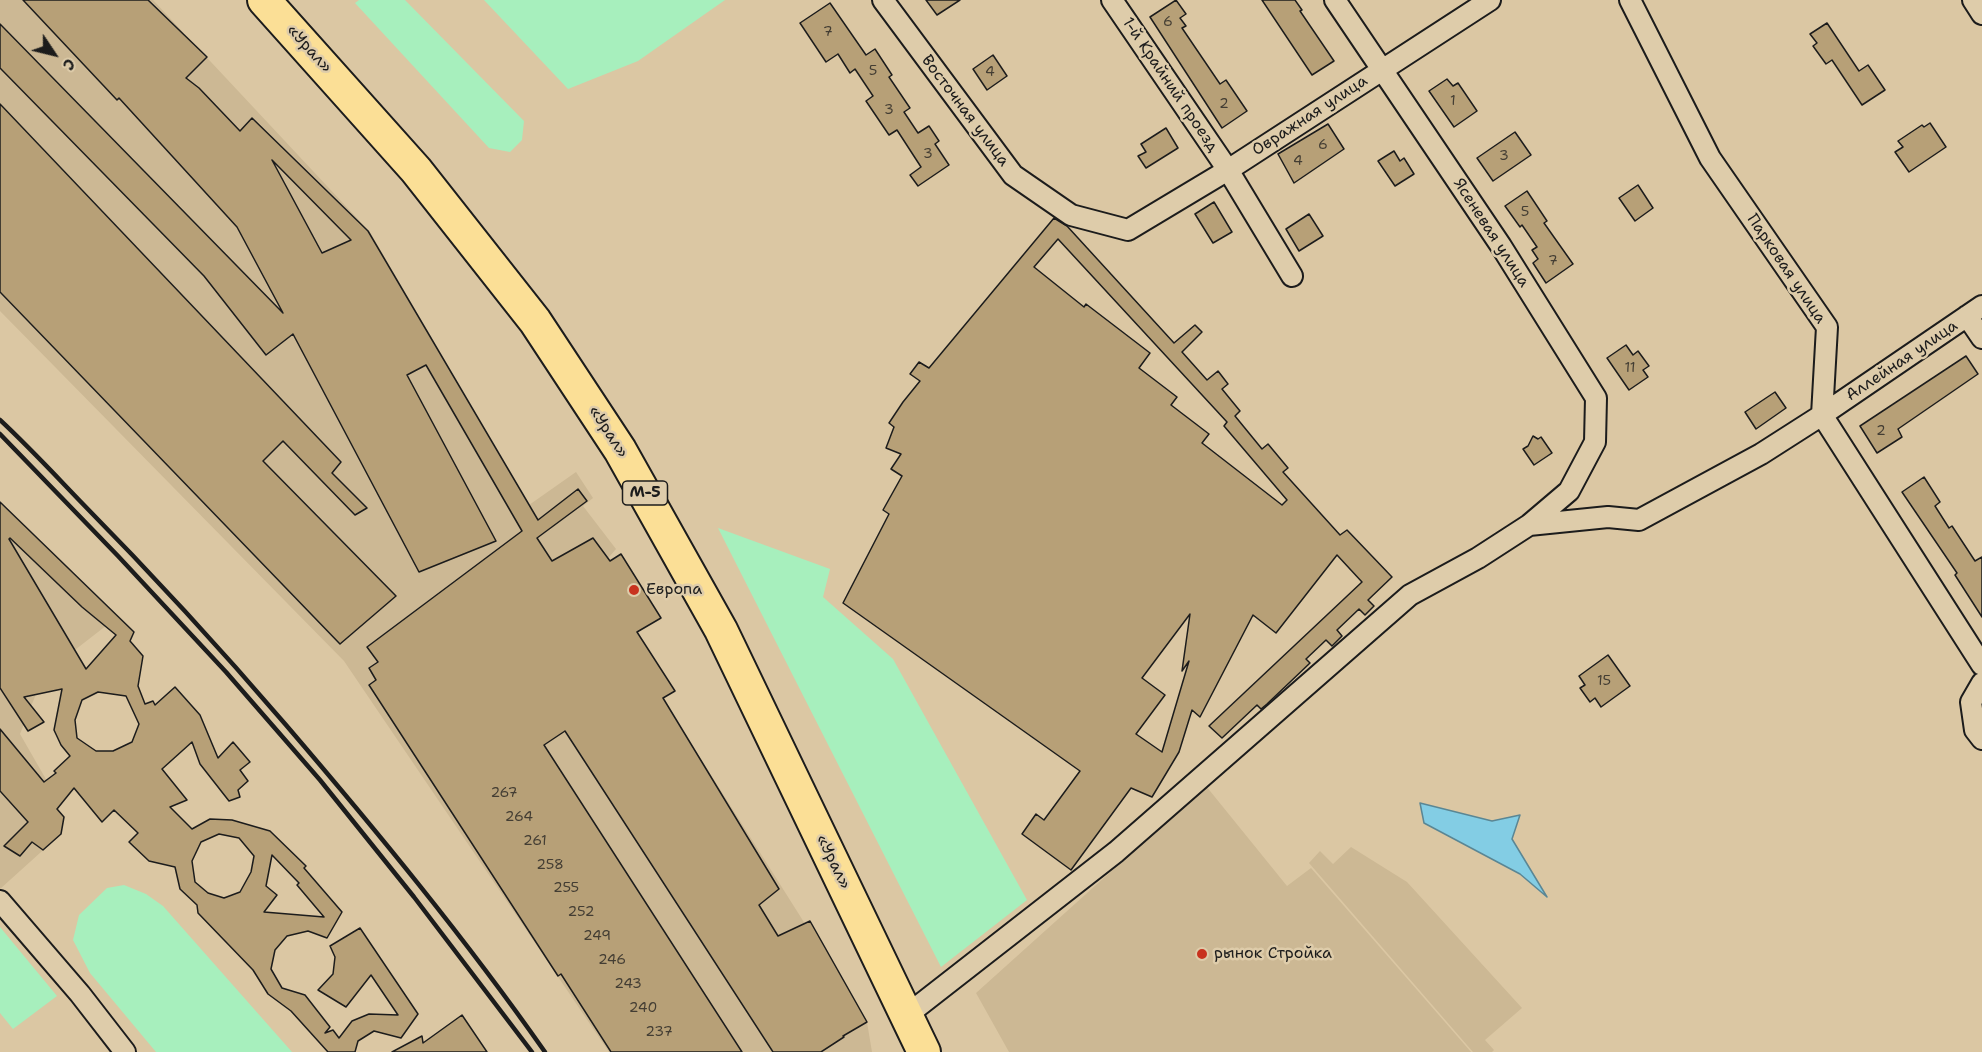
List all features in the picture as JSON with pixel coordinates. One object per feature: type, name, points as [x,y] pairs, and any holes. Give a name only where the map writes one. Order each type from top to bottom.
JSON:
[{"type":"highway","name":"«Урал»","points":[[274,3],[416,170],[535,321],[620,450],[721,630],[924,1052]]},
{"type":"street","name":"Восточная улица","points":[[884,0],[1013,175],[1071,215],[1128,230]]},
{"type":"street","name":"1-й Крайний проезд","points":[[1112,0],[1228,170],[1292,276]]},
{"type":"street","name":"Ясеневая улица","points":[[1335,0],[1501,246],[1596,398],[1595,442],[1569,491],[1529,525]]},
{"type":"street","name":"Овражная улица","points":[[1128,230],[1228,170],[1490,0]]},
{"type":"street","name":"Парковая улица","points":[[1630,0],[1710,158],[1827,327],[1822,416]]},
{"type":"street","points":[[1973,0],[1982,14]]},
{"type":"street","name":"Аллейная улица","points":[[1529,525],[1608,517],[1639,520],[1761,454],[1822,416],[1975,311]]},
{"type":"street","points":[[1975,311],[1982,338]]},
{"type":"street","points":[[1822,416],[1982,665]]},
{"type":"street","points":[[907,1015],[1116,852],[1410,595],[1478,558],[1529,525]]},
{"type":"street","points":[[1982,683],[1971,702],[1975,730],[1982,739]]},
{"type":"street","points":[[0,901],[80,994],[125,1052]]},
{"type":"shaded area","points":[[0,0],[153,0],[370,232],[529,505],[576,472],[593,498],[583,506],[616,549],[597,571],[675,691],[663,699],[867,1022],[872,1052],[609,1052],[344,661],[0,311]]},
{"type":"shaded area","points":[[0,504],[107,625],[44,674],[20,734],[55,795],[61,834],[0,889]]},
{"type":"shaded area","name":"рынок Стройка","points":[[1206,786],[1287,886],[1311,868],[1471,1052],[1009,1052],[976,993]]},
{"type":"shaded area","points":[[1351,847],[1407,882],[1522,1008],[1485,1040],[1494,1050],[1492,1052],[1473,1052],[1309,863],[1320,851],[1333,864]]},
{"type":"green space","points":[[359,0],[405,0],[524,121],[522,140],[510,152],[489,148],[355,3]]},
{"type":"green space","points":[[484,0],[725,0],[638,61],[568,89]]},
{"type":"green space","points":[[718,528],[830,569],[823,597],[893,659],[1027,900],[941,967]]},
{"type":"green space","points":[[124,885],[146,894],[163,906],[292,1052],[156,1052],[90,973],[73,940],[79,915],[107,888]]},
{"type":"green space","points":[[0,927],[57,996],[13,1029],[0,1013]]},
{"type":"water","points":[[1420,803],[1492,821],[1520,815],[1512,839],[1547,897],[1520,874],[1424,823]]},
{"type":"building","points":[[23,0],[148,0],[207,57],[186,78],[199,88],[240,131],[252,118],[368,231],[538,520],[578,489],[587,501],[537,538],[552,561],[593,538],[610,561],[621,554],[661,618],[637,632],[675,691],[663,698],[779,889],[759,905],[778,936],[810,921],[867,1022],[821,1052],[773,1052],[565,731],[544,745],[742,1052],[611,1052],[561,974],[558,976],[369,685],[376,680],[369,668],[378,662],[367,647],[522,531],[426,365],[407,375],[496,541],[419,572],[293,334],[266,355],[204,276],[0,68],[0,24],[283,313],[237,227],[119,98],[117,100]],"holes":[[[272,160],[351,240],[322,253]]]},
{"type":"building","points":[[926,0],[960,0],[937,15]]},
{"type":"building","points":[[1176,0],[1186,14],[1180,18],[1186,26],[1182,28],[1220,84],[1226,80],[1247,111],[1222,128],[1150,17]]},
{"type":"building","points":[[1262,0],[1295,0],[1334,61],[1312,75]]},
{"type":"building","points":[[830,3],[866,55],[875,49],[892,75],[889,77],[910,108],[904,112],[918,133],[929,126],[939,141],[935,144],[949,165],[918,186],[910,175],[921,167],[897,130],[889,135],[866,101],[873,96],[855,69],[850,73],[838,54],[826,62],[800,23]]},
{"type":"building","points":[[1827,23],[1859,71],[1868,65],[1885,90],[1862,105],[1832,60],[1826,64],[1813,46],[1817,43],[1810,34]]},
{"type":"building","points":[[993,55],[1007,76],[987,90],[973,69]]},
{"type":"building","points":[[1447,79],[1453,86],[1458,83],[1477,111],[1454,127],[1429,91]]},
{"type":"building","points":[[0,104],[341,462],[332,473],[367,508],[355,515],[283,441],[263,461],[396,596],[340,644],[0,292]]},
{"type":"building","points":[[1930,123],[1946,147],[1909,172],[1895,152],[1903,147],[1898,141],[1922,125],[1924,127]]},
{"type":"building","points":[[1328,124],[1344,149],[1294,183],[1278,154]]},
{"type":"building","points":[[1166,128],[1178,148],[1146,168],[1138,156],[1146,152],[1141,144]]},
{"type":"building","points":[[1515,132],[1531,155],[1493,181],[1477,158]]},
{"type":"building","points":[[1394,151],[1400,161],[1404,158],[1414,174],[1395,186],[1378,161]]},
{"type":"building","points":[[1638,185],[1653,208],[1635,221],[1619,198]]},
{"type":"building","points":[[1527,191],[1547,221],[1544,223],[1573,264],[1546,283],[1533,263],[1538,259],[1532,250],[1537,247],[1505,206]]},
{"type":"building","points":[[1214,202],[1232,232],[1213,243],[1195,214]]},
{"type":"building","points":[[1309,214],[1323,236],[1299,251],[1286,229]]},
{"type":"building","points":[[1054,218],[1067,226],[1174,343],[1195,325],[1202,332],[1182,352],[1207,380],[1218,371],[1228,384],[1222,389],[1240,411],[1235,416],[1262,449],[1268,444],[1288,468],[1283,472],[1340,535],[1347,530],[1392,577],[1368,600],[1374,606],[1365,615],[1359,609],[1337,630],[1342,636],[1332,646],[1326,640],[1306,659],[1310,663],[1267,704],[1261,709],[1257,705],[1222,738],[1209,726],[1362,582],[1337,555],[1276,633],[1253,615],[1200,717],[1192,710],[1179,752],[1152,797],[1131,788],[1071,870],[1022,834],[1036,814],[1044,820],[1080,771],[843,603],[889,514],[883,510],[902,476],[891,469],[901,454],[886,448],[894,427],[889,423],[920,381],[910,374],[919,362],[929,368]],"holes":[[[1058,239],[1227,422],[1224,426],[1287,500],[1282,505],[1202,443],[1209,434],[1171,405],[1177,397],[1139,368],[1150,353],[1086,304],[1084,307],[1034,267]],[[1190,614],[1182,671],[1189,661],[1162,752],[1136,734],[1165,695],[1142,678]]]},
{"type":"building","points":[[1626,345],[1633,355],[1638,351],[1649,366],[1643,370],[1648,377],[1629,390],[1607,358]]},
{"type":"building","points":[[1966,356],[1978,374],[1898,429],[1902,437],[1877,453],[1860,426]]},
{"type":"building","points":[[1775,392],[1786,408],[1756,429],[1745,412]]},
{"type":"building","points":[[1533,436],[1538,439],[1541,437],[1552,453],[1534,465],[1523,449],[1528,446]]},
{"type":"building","points":[[1924,477],[1940,502],[1935,506],[1949,528],[1952,526],[1975,561],[1982,557],[1982,617],[1955,575],[1957,573],[1902,492]]},
{"type":"building","points":[[0,502],[134,632],[130,641],[143,656],[138,686],[145,704],[153,701],[155,705],[175,687],[200,715],[218,758],[233,742],[250,762],[240,770],[248,781],[238,790],[240,797],[229,801],[200,764],[192,742],[162,769],[187,800],[170,807],[192,829],[210,819],[232,820],[270,831],[306,866],[304,868],[342,912],[327,938],[308,931],[287,936],[275,950],[271,969],[282,988],[305,995],[330,1027],[325,1033],[333,1030],[339,1038],[352,1021],[369,1014],[398,1015],[371,975],[346,1007],[318,990],[333,974],[335,957],[330,946],[360,928],[418,1014],[401,1038],[374,1031],[358,1041],[355,1052],[328,1052],[291,1011],[268,994],[253,970],[198,913],[197,905],[180,889],[175,867],[149,861],[129,842],[138,833],[114,810],[102,822],[74,788],[57,809],[64,817],[61,834],[43,850],[32,842],[20,856],[4,846],[28,822],[0,791],[0,729],[44,782],[56,773],[54,771],[70,756],[61,745],[54,730],[62,689],[24,697],[44,722],[28,731],[0,688]],"holes":[[[9,539],[82,607],[116,635],[86,669]],[[98,692],[126,696],[139,724],[132,742],[113,751],[96,751],[77,738],[75,720],[82,700]],[[219,834],[239,838],[254,856],[251,872],[240,892],[224,898],[208,893],[195,882],[192,861],[201,842]],[[272,855],[299,883],[297,885],[324,917],[264,912],[277,895],[266,886]]]},
{"type":"building","points":[[1608,655],[1630,686],[1601,707],[1595,698],[1590,702],[1580,688],[1585,685],[1579,676]]},
{"type":"building","points":[[462,1015],[487,1052],[392,1052],[422,1036],[423,1043]]},
{"type":"railway","points":[[0,420],[159,583],[286,725],[419,885],[545,1052]]},
{"type":"railway","points":[[0,434],[226,672],[320,780],[414,897],[532,1052]]},
{"type":"place","name":"Европа","points":[[634,590]]},
{"type":"place","name":"рынок Стройка","points":[[1202,954]]}]
